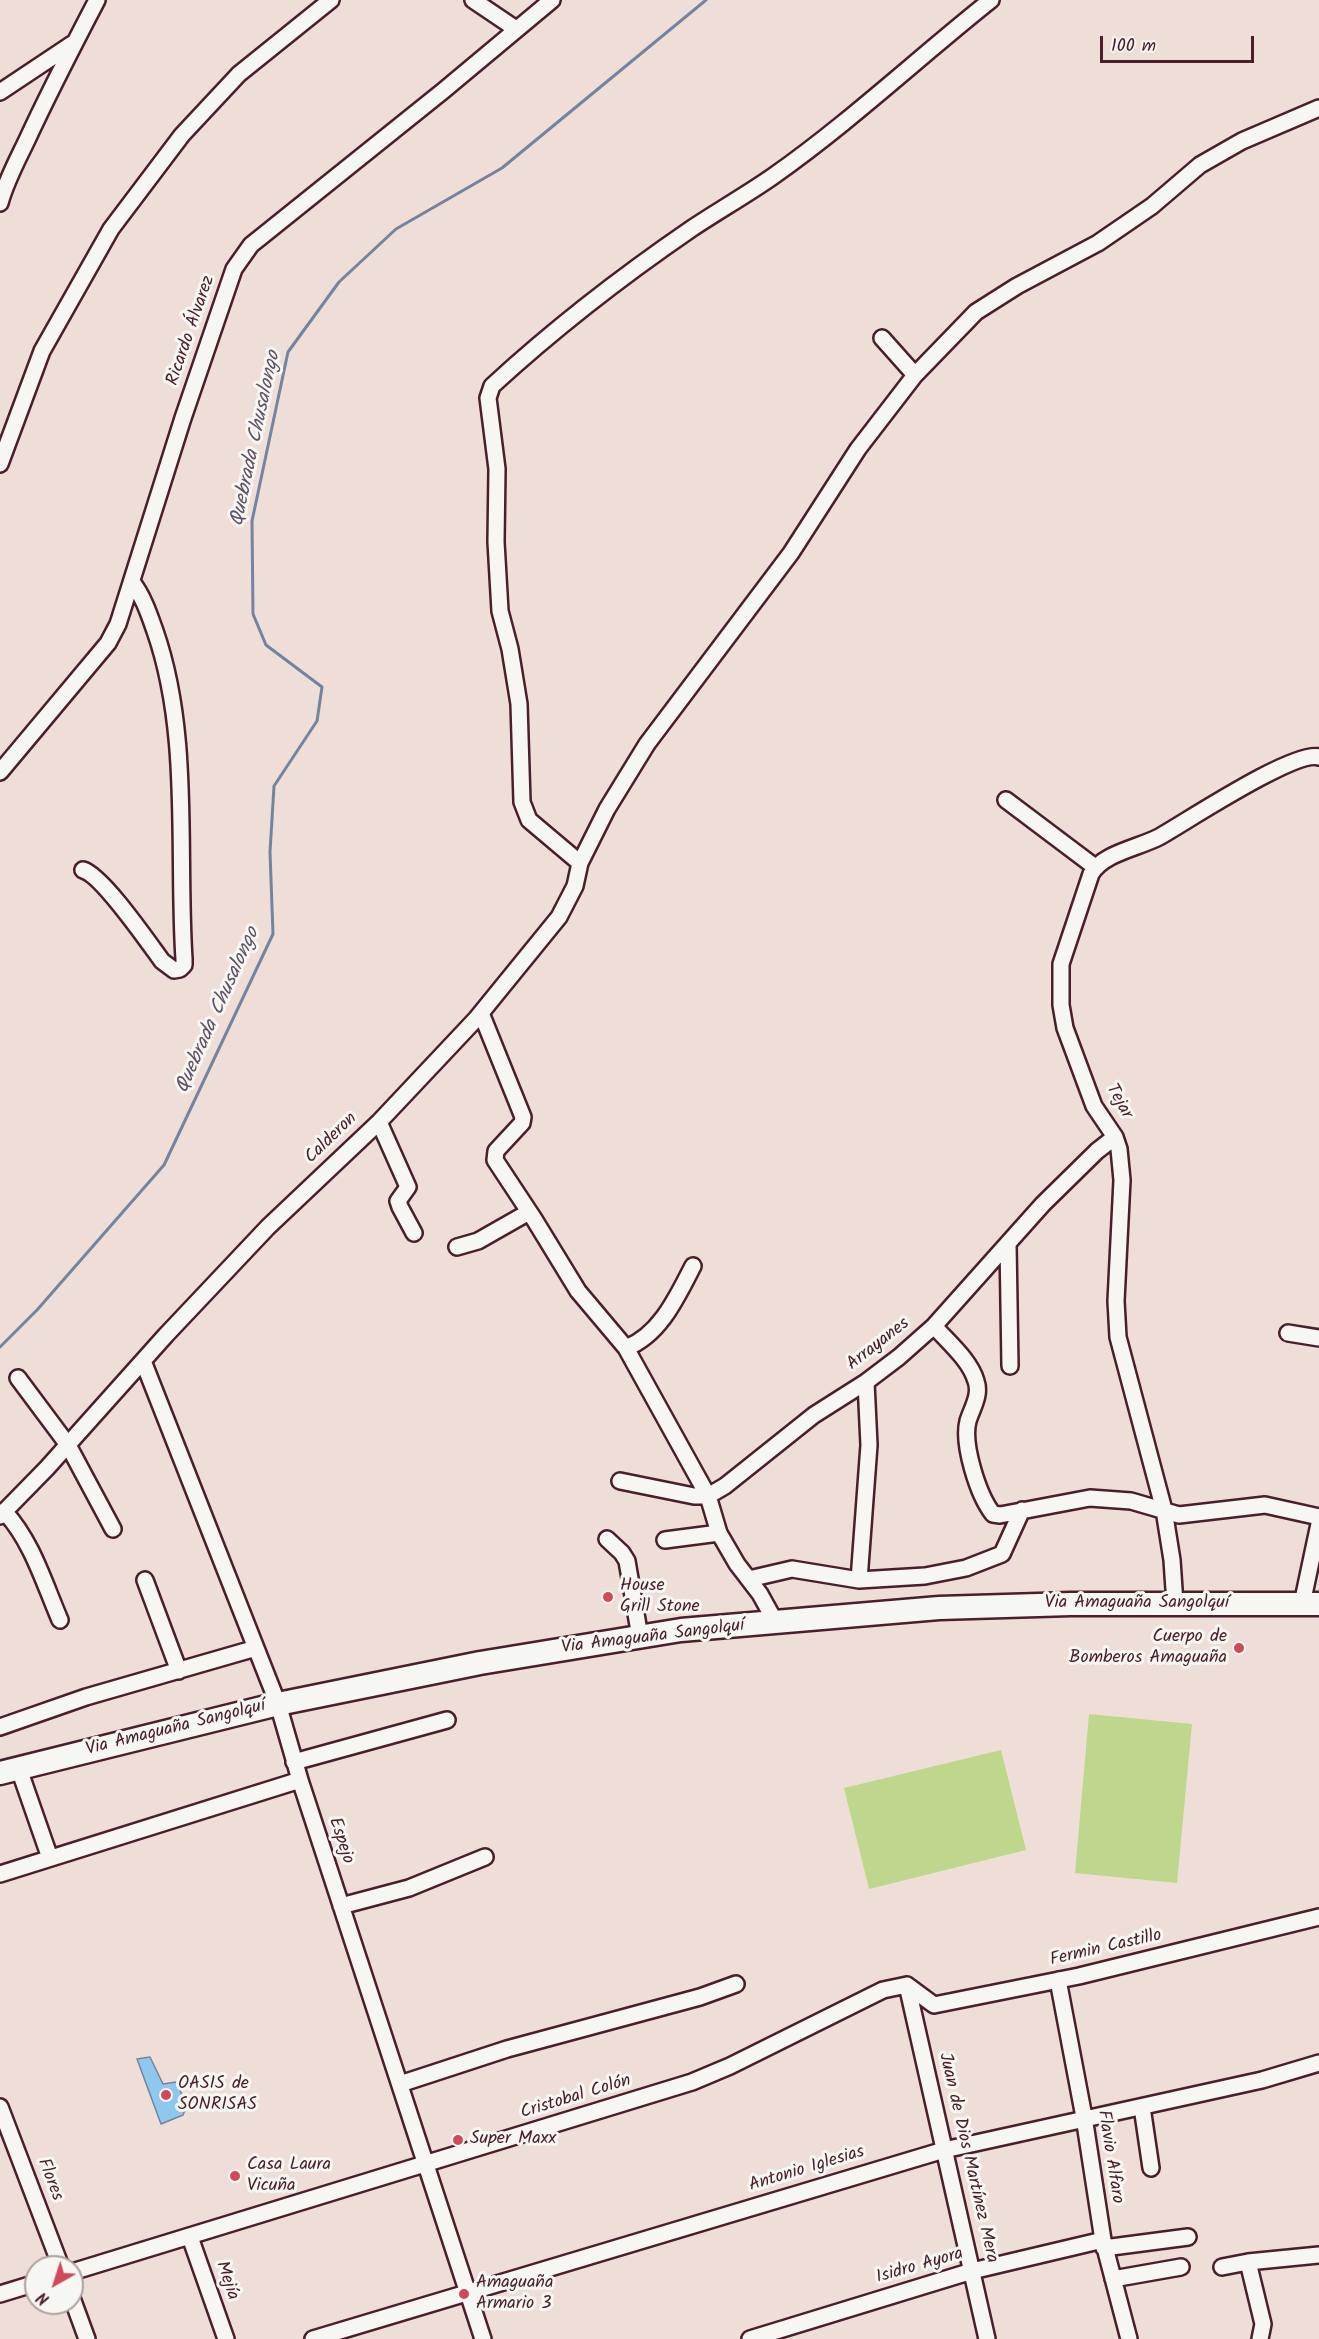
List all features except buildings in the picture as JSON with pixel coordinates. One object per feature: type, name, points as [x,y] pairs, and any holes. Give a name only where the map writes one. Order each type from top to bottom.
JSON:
[{"type":"highway","name":"Via Amaguaña Sangolquí","points":[[9,1771],[278,1704],[480,1663],[681,1630],[939,1608],[1311,1604]]},
{"type":"street","points":[[0,203],[4,187],[72,44],[97,0]]},
{"type":"street","points":[[0,464],[42,351],[111,229],[182,135],[239,74],[331,0]]},
{"type":"street","points":[[473,0],[516,29]]},
{"type":"street","name":"Ricardo Álvarez","points":[[0,772],[113,635],[132,582],[183,418],[234,269],[240,258],[251,245],[552,0]]},
{"type":"street","points":[[580,863],[529,820],[522,802],[519,704],[510,649],[500,611],[496,542],[497,469],[488,398],[492,386],[550,332],[596,296],[692,228],[772,177],[847,120],[991,0]]},
{"type":"street","points":[[0,92],[72,44]]},
{"type":"street","name":"Calderon","points":[[2,1514],[268,1227],[421,1079],[481,1013],[559,917],[575,886],[580,863],[606,809],[647,744],[766,588],[858,449],[915,375],[976,312],[1017,286],[1098,243],[1152,206],[1200,165],[1242,141],[1319,108]]},
{"type":"street","points":[[882,338],[915,375]]},
{"type":"street","points":[[0,423],[9,439]]},
{"type":"street","points":[[83,870],[91,874],[107,890],[162,961],[174,970],[180,969],[184,964],[184,959],[176,724],[168,675],[160,646],[143,598],[132,582]]},
{"type":"street","points":[[1006,800],[1095,867],[1158,837],[1196,813],[1289,763],[1316,756]]},
{"type":"street","name":"Tejar","points":[[1095,867],[1061,964],[1061,1005],[1065,1028],[1094,1106],[1115,1137],[1119,1149],[1122,1180],[1116,1300],[1118,1337],[1164,1510],[1172,1560],[1175,1604]]},
{"type":"street","points":[[481,1013],[523,1117],[522,1123],[496,1151],[494,1157],[578,1291],[626,1348],[708,1496],[719,1533],[776,1623]]},
{"type":"street","points":[[379,1122],[408,1187],[398,1200],[414,1233]]},
{"type":"street","name":"Arrayanes","points":[[708,1496],[725,1486],[814,1415],[866,1382],[899,1357],[933,1326],[1051,1196],[1097,1151],[1115,1137]]},
{"type":"street","points":[[457,1247],[478,1241],[529,1212]]},
{"type":"street","points":[[1008,1243],[1010,1366]]},
{"type":"street","points":[[626,1348],[639,1343],[658,1324],[675,1300],[693,1266]]},
{"type":"street","points":[[933,1326],[960,1354],[976,1380],[976,1398],[966,1436],[974,1469],[988,1508],[993,1514],[1000,1515],[1090,1498],[1131,1501],[1188,1515],[1238,1506],[1265,1505],[1319,1517]]},
{"type":"street","points":[[1288,1333],[1319,1338]]},
{"type":"street","name":"Espejo","points":[[143,1361],[278,1704],[294,1762],[483,2339]]},
{"type":"street","points":[[18,1378],[68,1445],[113,1528]]},
{"type":"street","points":[[859,1580],[869,1445],[866,1382]]},
{"type":"street","points":[[620,1480],[694,1496],[708,1496]]},
{"type":"street","points":[[749,1579],[800,1569],[859,1580],[925,1576],[966,1568],[997,1556],[1005,1549],[1022,1510]]},
{"type":"street","points":[[2,1514],[17,1525],[26,1541],[60,1620]]},
{"type":"street","points":[[1311,1604],[1319,1524]]},
{"type":"street","points":[[665,1540],[719,1533]]},
{"type":"street","points":[[607,1539],[622,1552],[627,1561],[640,1637]]},
{"type":"street","points":[[145,1580],[179,1671]]},
{"type":"street","points":[[0,1727],[86,1697],[256,1648]]},
{"type":"street","points":[[294,1762],[447,1720]]},
{"type":"street","points":[[9,1771],[50,1858]]},
{"type":"street","points":[[0,1874],[300,1780]]},
{"type":"street","points":[[341,1906],[409,1888],[485,1857]]},
{"type":"street","name":"Fermin Castillo","points":[[914,2010],[1058,1980],[1319,1917]]},
{"type":"street","name":"Flavio Alfaro","points":[[1058,1980],[1084,2117],[1104,2244],[1129,2339]]},
{"type":"street","points":[[400,2084],[507,2049],[700,1997],[736,1984]]},
{"type":"street","points":[[907,1985],[934,2006]]},
{"type":"street","name":"Juan de Dios Martínez Mera","points":[[907,1985],[987,2339]]},
{"type":"street","name":"Cristobal Colón","points":[[84,2268],[692,2082],[730,2066],[883,1990],[907,1985]]},
{"type":"street","name":"Antonio Iglesias","points":[[313,2339],[346,2335],[468,2294],[944,2150],[1084,2117],[1142,2107],[1262,2080],[1319,2063]]},
{"type":"street","name":"Flores","points":[[0,2107],[56,2255]]},
{"type":"street","points":[[1142,2107],[1151,2168]]},
{"type":"street","name":"Mejía","points":[[190,2237],[226,2339]]},
{"type":"street","name":"Isidro Ayora","points":[[751,2339],[972,2271],[1104,2244],[1188,2237]]},
{"type":"street","points":[[1222,2267],[1319,2254]]},
{"type":"street","points":[[1248,2262],[1263,2324],[1260,2339]]},
{"type":"street","points":[[1113,2279],[1181,2267]]},
{"type":"street","points":[[0,2294],[24,2287]]},
{"type":"street","points":[[78,2315],[87,2339]]},
{"type":"green space","points":[[1089,1714],[1192,1724],[1177,1883],[1075,1873]]},
{"type":"green space","points":[[1001,1750],[1026,1850],[869,1889],[844,1788]]},
{"type":"water","name":"OASIS de SONRISAS","points":[[150,2057],[163,2084],[176,2082],[187,2105],[183,2115],[161,2124],[137,2059]]},
{"type":"waterway","name":"Quebrada Chusalongo","points":[[0,1347],[37,1310],[164,1165],[273,934],[270,852],[274,786],[317,721],[322,687],[266,645],[253,614],[252,521],[288,352],[339,282],[396,229],[502,168],[706,0]]},
{"type":"place","name":"House Grill Stone","points":[[608,1597]]},
{"type":"place","name":"Cuerpo de Bomberos Amaguaña","points":[[1239,1648]]},
{"type":"place","name":"OASIS de SONRISAS","points":[[166,2095]]},
{"type":"place","name":"Super Maxx","points":[[458,2140]]},
{"type":"place","name":"Casa Laura Vicuña","points":[[235,2176]]},
{"type":"place","name":"Amaguaña Armario 3","points":[[464,2294]]}]
